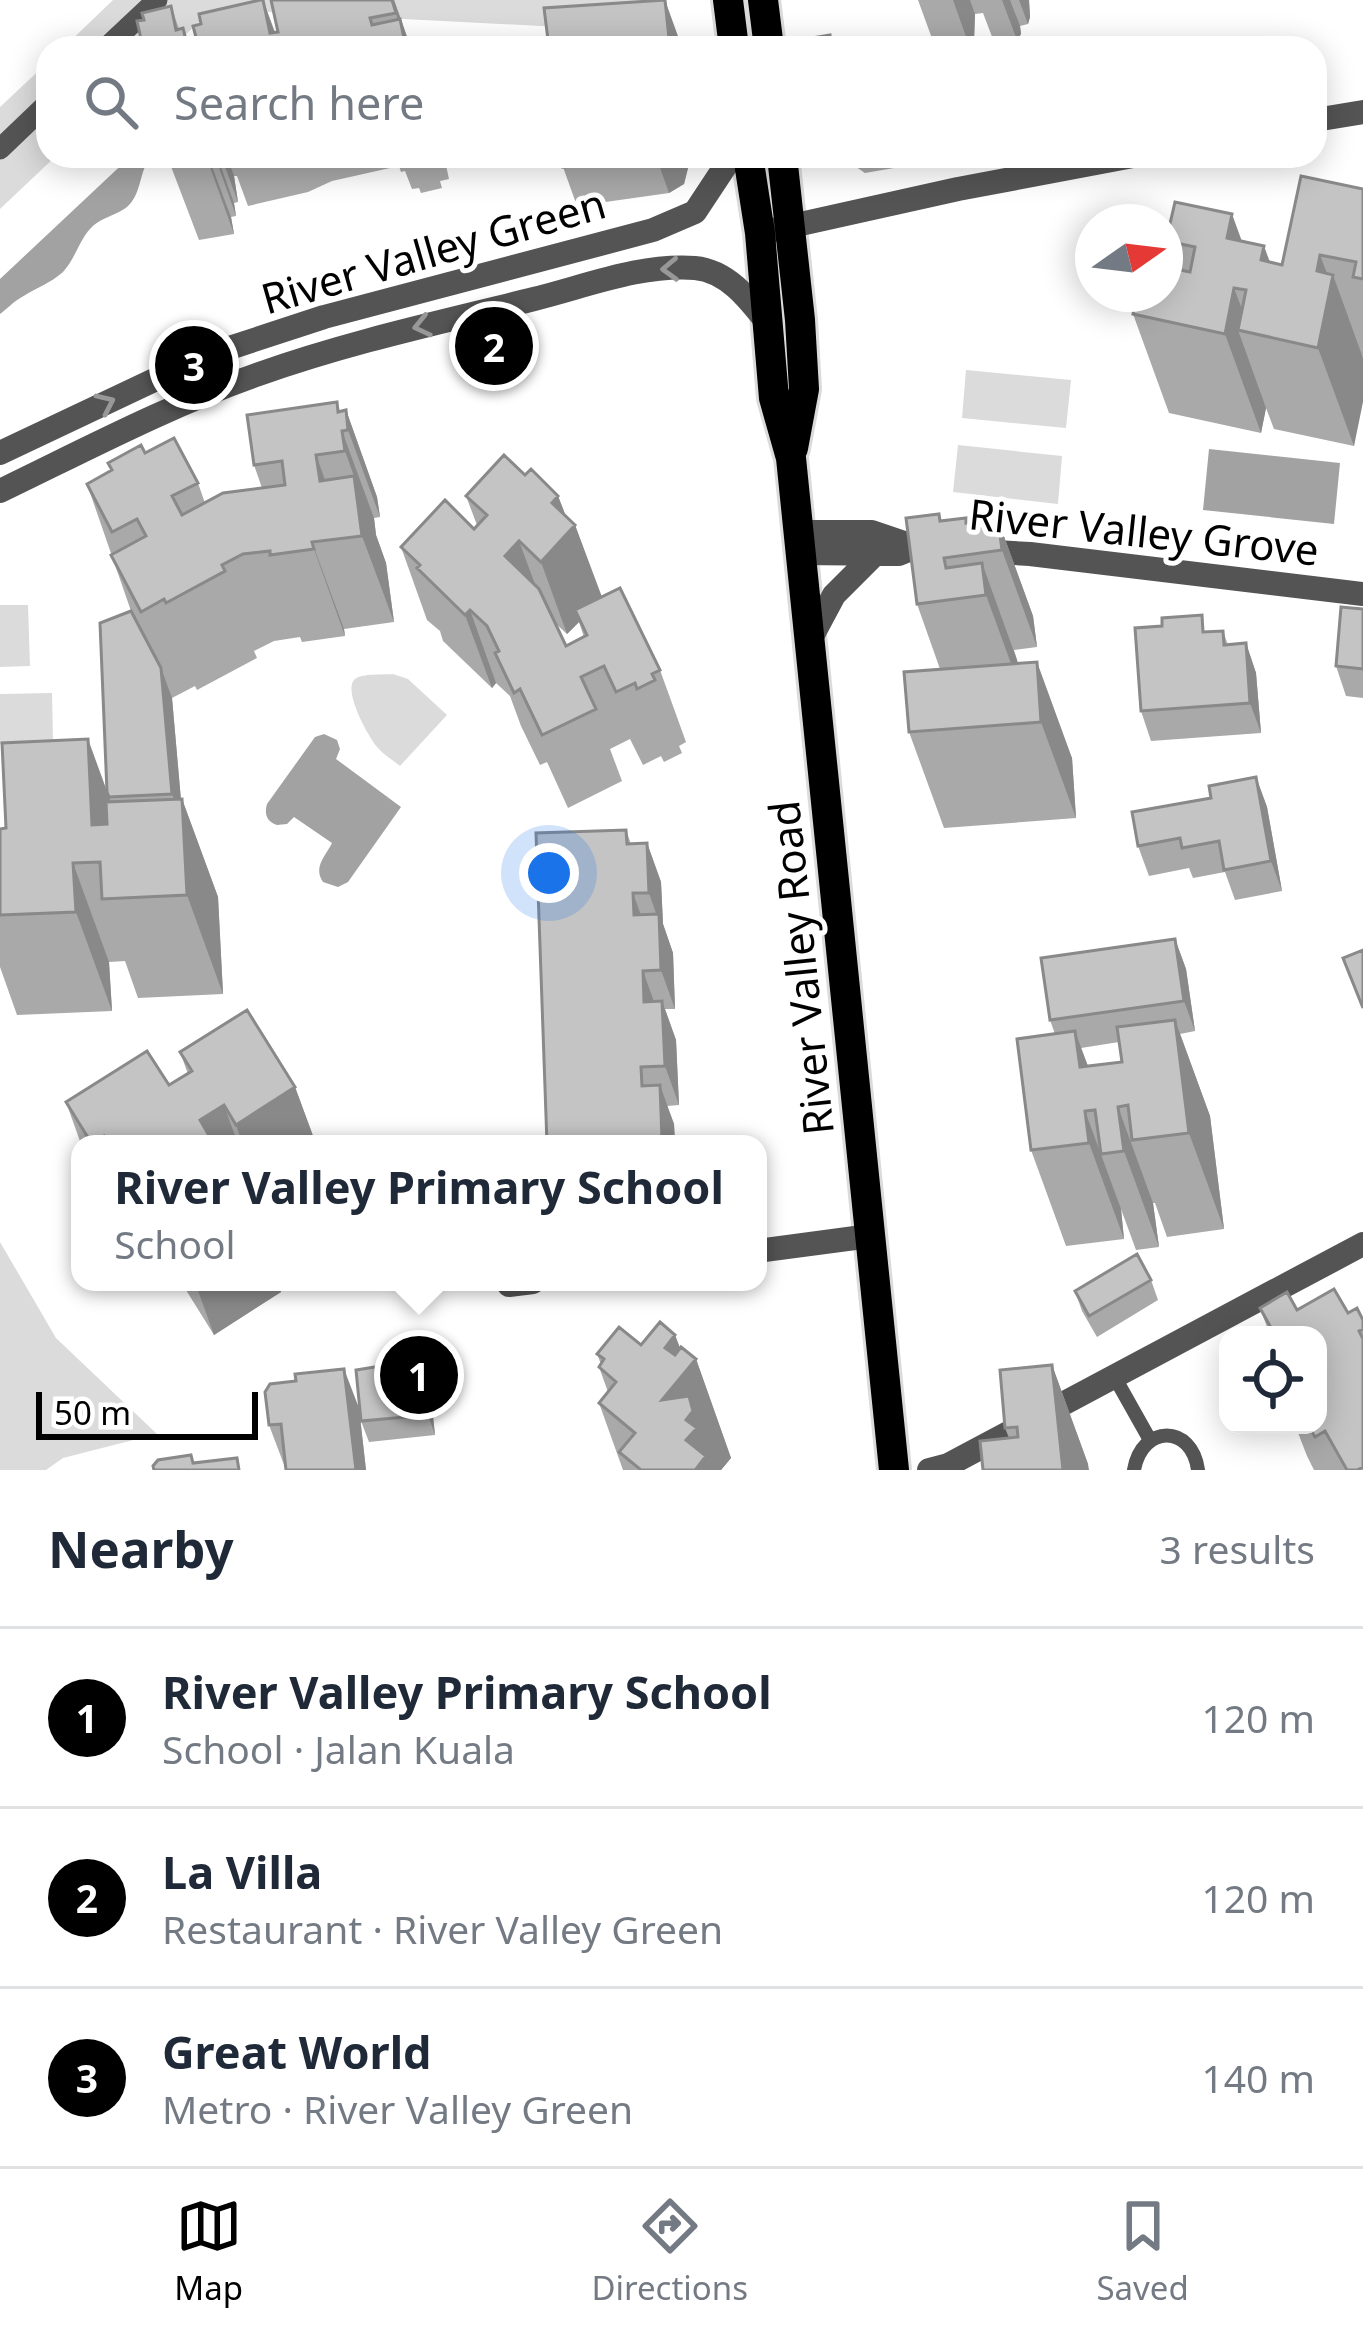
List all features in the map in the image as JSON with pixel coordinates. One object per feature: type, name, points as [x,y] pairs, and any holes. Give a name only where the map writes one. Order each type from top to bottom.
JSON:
[{"type":"main road","points":[[728,0],[732,36]]},
{"type":"main road","points":[[764,0],[768,36]]},
{"type":"main road","name":"River Valley Road","points":[[752,168],[800,320],[804,389],[791,458]]},
{"type":"main road","name":"River Valley Road","points":[[781,168],[766,321],[774,398],[791,458],[894,1470]]},
{"type":"street","points":[[119,36],[157,0]]},
{"type":"street","points":[[1327,118],[1363,112]]},
{"type":"street","points":[[0,149],[36,114]]},
{"type":"street","name":"River Valley Green","points":[[0,453],[205,356],[344,311],[653,230],[695,212],[724,168]]},
{"type":"street","points":[[775,229],[1074,168]]},
{"type":"street","name":"River Valley Green","points":[[0,490],[257,374],[377,337],[643,270],[700,268],[742,289],[766,321]]},
{"type":"street","name":"River Valley Grove","points":[[799,543],[872,532],[916,548],[1030,554],[1363,594]]},
{"type":"street","name":"River Valley Grove","points":[[799,543],[874,555],[916,548]]},
{"type":"street","points":[[810,640],[834,595],[874,555]]},
{"type":"street","points":[[767,1250],[870,1236]]},
{"type":"street","points":[[929,1470],[947,1465],[1363,1244]]},
{"type":"lane","points":[[1114,1376],[1150,1440]]},
{"type":"lane","points":[[1134,1470],[1138,1452],[1150,1440],[1166,1435],[1182,1439],[1195,1451],[1198,1470]]},
{"type":"shaded area","points":[[113,0],[660,0],[663,30],[213,9],[184,36],[76,36]]},
{"type":"shaded area","points":[[36,73],[36,168],[43,168],[0,209],[0,107]]},
{"type":"shaded area","points":[[118,168],[144,168],[132,202],[89,230],[63,272],[0,314],[0,279]]},
{"type":"shaded area","points":[[966,370],[1071,380],[1066,428],[962,418]]},
{"type":"shaded area","points":[[958,445],[1062,456],[1058,504],[953,492]]},
{"type":"shaded area","points":[[1209,449],[1340,463],[1334,524],[1203,510]]},
{"type":"shaded area","points":[[0,605],[28,605],[30,666],[0,667]]},
{"type":"shaded area","points":[[393,674],[408,679],[447,715],[400,766],[374,742],[352,692],[359,677]]},
{"type":"shaded area","points":[[52,693],[53,742],[0,744],[0,694]]},
{"type":"shaded area","points":[[324,734],[337,740],[336,759],[401,807],[348,882],[338,887],[323,882],[319,872],[332,843],[294,817],[287,824],[274,824],[266,811],[315,737]]},
{"type":"shaded area","points":[[0,1242],[56,1338],[157,1434],[63,1458],[46,1470],[0,1470]]},
{"type":"building","points":[[263,0],[270,33],[278,32],[271,0],[392,0],[396,13],[370,18],[372,25],[400,19],[404,36],[196,36],[193,26],[201,24],[199,14]]},
{"type":"building","points":[[665,0],[669,36],[548,36],[544,8]]},
{"type":"building","points":[[171,6],[176,30],[183,28],[185,36],[140,36],[137,21],[144,20],[142,13]]},
{"type":"building","points":[[1301,176],[1363,189],[1363,279],[1353,277],[1356,262],[1320,255],[1317,271],[1333,275],[1318,348],[1238,330],[1246,290],[1234,288],[1225,334],[1133,314],[1183,312],[1183,271],[1190,272],[1195,247],[1183,245],[1183,204],[1175,202],[1232,214],[1227,238],[1264,246],[1261,260],[1282,265]]},
{"type":"building","points":[[337,402],[338,412],[346,410],[345,451],[316,455],[320,481],[354,476],[362,536],[312,542],[314,549],[243,554],[222,565],[225,571],[141,612],[111,555],[146,536],[137,519],[112,532],[87,484],[112,470],[108,463],[141,445],[145,453],[174,438],[198,483],[172,496],[182,515],[223,493],[285,485],[282,461],[254,465],[247,415]]},
{"type":"building","points":[[504,455],[525,475],[531,469],[558,496],[552,503],[575,525],[541,562],[519,541],[505,556],[539,589],[566,646],[587,635],[575,610],[620,588],[660,670],[652,674],[655,680],[637,689],[635,683],[616,692],[604,666],[581,677],[596,709],[542,735],[520,689],[514,693],[487,626],[470,610],[465,615],[401,547],[445,500],[474,529],[487,515],[466,496]]},
{"type":"building","points":[[939,514],[940,521],[998,520],[1002,550],[944,558],[946,568],[982,563],[986,595],[917,604],[906,518]]},
{"type":"building","points":[[1341,607],[1363,609],[1363,669],[1336,666]]},
{"type":"building","points":[[131,611],[161,668],[172,794],[109,797],[107,792],[100,623]]},
{"type":"building","points":[[1202,615],[1203,632],[1223,631],[1224,645],[1246,643],[1250,703],[1141,711],[1135,628],[1162,626],[1162,618]]},
{"type":"building","points":[[1037,662],[1041,722],[909,732],[904,672]]},
{"type":"building","points":[[88,739],[92,825],[107,824],[106,802],[182,799],[187,895],[102,899],[100,862],[73,863],[76,912],[0,915],[0,829],[6,828],[2,743]]},
{"type":"building","points":[[1256,777],[1271,861],[1224,870],[1219,841],[1182,848],[1180,838],[1138,846],[1132,812],[1211,798],[1209,786]]},
{"type":"building","points":[[626,830],[627,844],[647,843],[649,893],[633,893],[634,915],[659,914],[661,970],[643,971],[644,1002],[662,1001],[665,1066],[641,1067],[642,1086],[660,1085],[662,1135],[547,1135],[536,833]]},
{"type":"building","points":[[1175,939],[1184,1001],[1050,1020],[1041,958]]},
{"type":"building","points":[[1363,950],[1363,1008],[1343,958]]},
{"type":"building","points":[[247,1010],[295,1087],[236,1125],[224,1105],[200,1120],[209,1135],[86,1135],[66,1102],[147,1051],[169,1085],[192,1071],[180,1052]]},
{"type":"building","points":[[1175,1020],[1189,1133],[1132,1140],[1128,1105],[1118,1107],[1124,1151],[1101,1154],[1095,1110],[1085,1111],[1089,1143],[1031,1150],[1017,1039],[1075,1031],[1080,1067],[1122,1062],[1117,1027]]},
{"type":"building","points":[[1137,1254],[1151,1280],[1089,1316],[1075,1291]]},
{"type":"building","points":[[1334,1289],[1348,1313],[1357,1308],[1363,1320],[1359,1331],[1363,1339],[1363,1467],[1357,1470],[1347,1470],[1327,1434],[1327,1326],[1270,1326],[1260,1308],[1287,1292],[1297,1310]]},
{"type":"building","points":[[660,1322],[675,1335],[665,1348],[675,1355],[681,1347],[696,1359],[662,1400],[689,1396],[693,1411],[686,1420],[697,1428],[686,1440],[706,1456],[698,1470],[641,1470],[619,1452],[635,1433],[599,1403],[616,1382],[599,1367],[604,1359],[597,1354],[619,1327],[641,1345]]},
{"type":"building","points":[[1052,1365],[1063,1470],[983,1470],[980,1441],[1018,1437],[1017,1427],[1005,1428],[1000,1370]]},
{"type":"building","points":[[375,1367],[377,1374],[423,1369],[428,1415],[361,1421],[356,1370]]},
{"type":"building","points":[[344,1369],[356,1470],[286,1470],[281,1424],[269,1425],[265,1392],[270,1384],[296,1381],[295,1374]]},
{"type":"building","points":[[191,1455],[193,1463],[237,1458],[239,1470],[154,1470],[158,1460]]},
{"type":"place","name":"La Villa","points":[[494,346]]},
{"type":"place","name":"Great World","points":[[194,365]]},
{"type":"place","name":"River Valley Primary School","points":[[419,1375]]}]
